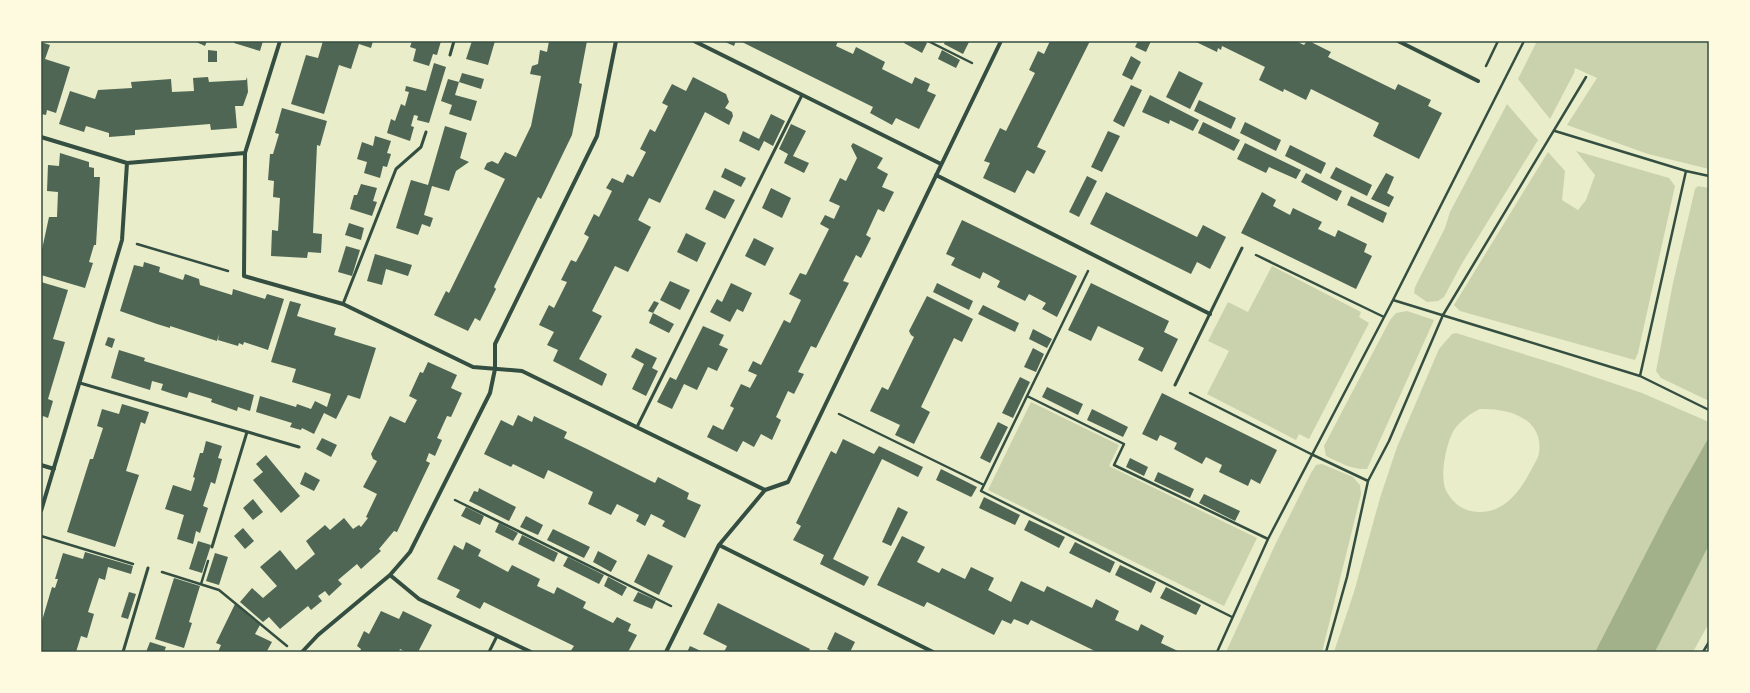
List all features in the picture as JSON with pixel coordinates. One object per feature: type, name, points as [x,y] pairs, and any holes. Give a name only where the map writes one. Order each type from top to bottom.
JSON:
[{"type":"street","points":[[280,41],[245,153],[244,276],[343,304],[473,367],[522,371],[765,490]]},
{"type":"street","points":[[302,652],[318,635],[390,575],[410,552],[490,393],[495,369],[495,344],[597,136],[616,41]]},
{"type":"street","points":[[694,41],[941,164]]},
{"type":"street","points":[[666,652],[719,545],[765,490],[788,482],[1001,41]]},
{"type":"street","points":[[1398,41],[1478,81]]},
{"type":"street","points":[[41,137],[127,163],[245,153]]},
{"type":"street","points":[[41,511],[122,240],[127,163]]},
{"type":"street","points":[[936,175],[1210,314]]},
{"type":"street","points":[[41,465],[54,469]]},
{"type":"street","points":[[719,545],[933,652]]},
{"type":"street","points":[[390,575],[419,599],[530,652]]},
{"type":"lane","points":[[450,55],[454,41]]},
{"type":"lane","points":[[637,427],[802,95]]},
{"type":"lane","points":[[343,304],[396,169],[421,148],[426,132]]},
{"type":"lane","points":[[1175,385],[1242,248]]},
{"type":"lane","points":[[80,383],[299,447]]},
{"type":"lane","points":[[212,547],[248,432]]},
{"type":"lane","points":[[123,652],[148,568]]},
{"type":"lane","points":[[489,652],[497,636]]},
{"type":"path","points":[[928,41],[987,70]]},
{"type":"path","points":[[1478,81],[1498,41]]},
{"type":"path","points":[[1217,652],[1268,539],[1311,454],[1393,300],[1524,41]]},
{"type":"path","points":[[1326,652],[1347,577],[1368,481],[1389,440],[1443,315],[1555,131],[1586,77]]},
{"type":"path","points":[[1555,131],[1686,171],[1709,176]]},
{"type":"path","points":[[1640,376],[1686,171]]},
{"type":"path","points":[[122,240],[244,276]]},
{"type":"path","points":[[1242,248],[1384,317]]},
{"type":"path","points":[[1096,256],[981,491],[1232,617]]},
{"type":"path","points":[[1393,300],[1640,376],[1709,410]]},
{"type":"path","points":[[1175,385],[1311,454],[1368,481]]},
{"type":"path","points":[[1028,396],[1124,444],[1114,465],[1268,539]]},
{"type":"path","points":[[825,407],[984,485]]},
{"type":"path","points":[[440,493],[686,613]]},
{"type":"path","points":[[41,536],[219,590],[289,647]]},
{"type":"path","points":[[201,584],[212,547]]},
{"type":"path","points":[[1703,652],[1709,642]]},
{"type":"shaded area","points":[[1537,41],[1709,41],[1709,169],[1648,154],[1567,125],[1597,78],[1575,68],[1574,73],[1550,119],[1518,79]]},
{"type":"shaded area","points":[[1507,104],[1538,140],[1461,265],[1444,297],[1438,301],[1427,302],[1414,293],[1415,287],[1445,228],[1450,212]]},
{"type":"shaded area","points":[[1576,151],[1669,178],[1675,186],[1638,353],[1635,360],[1460,311],[1454,305],[1548,152],[1565,171],[1562,200],[1578,210],[1586,200],[1595,175]]},
{"type":"shaded area","points":[[1698,186],[1709,188],[1709,401],[1661,378],[1656,371],[1673,283],[1695,189]]},
{"type":"shaded area","points":[[1272,266],[1361,312],[1359,317],[1369,323],[1309,439],[1299,434],[1296,440],[1207,394],[1229,351],[1208,341],[1228,302],[1248,312]]},
{"type":"shaded area","points":[[1407,311],[1434,320],[1367,469],[1351,467],[1326,456],[1324,446],[1390,320],[1396,313]]},
{"type":"shaded area","points":[[1456,333],[1642,393],[1709,422],[1709,438],[1669,508],[1595,652],[1334,652],[1354,592],[1380,498],[1397,447],[1439,349],[1452,334]],"holes":[[[1491,409],[1512,413],[1530,423],[1536,431],[1539,441],[1539,453],[1537,460],[1526,480],[1509,500],[1495,509],[1478,512],[1460,507],[1448,494],[1445,488],[1443,471],[1444,462],[1448,444],[1456,427],[1477,410]]]},
{"type":"shaded area","points":[[1031,402],[1119,445],[1109,466],[1257,538],[1224,606],[988,490]]},
{"type":"shaded area","points":[[1709,437],[1709,545],[1655,652],[1595,652],[1669,508]]},
{"type":"shaded area","points":[[1322,464],[1353,477],[1360,485],[1361,494],[1322,652],[1226,652],[1276,543],[1311,473],[1316,465]]},
{"type":"shaded area","points":[[1709,545],[1709,623],[1693,652],[1655,652]]},
{"type":"building","points":[[194,41],[207,41],[205,46]]},
{"type":"building","points":[[234,41],[263,41],[260,51],[234,43]]},
{"type":"building","points":[[323,41],[373,41],[371,48],[359,44],[351,69],[339,65],[324,114],[291,104],[306,55],[318,58]]},
{"type":"building","points":[[412,41],[441,41],[437,55],[433,54],[429,66],[413,61],[416,49],[410,47]]},
{"type":"building","points":[[472,41],[495,41],[488,65],[466,59]]},
{"type":"building","points":[[549,41],[587,41],[579,83],[582,84],[572,135],[541,199],[538,197],[494,287],[496,289],[480,321],[475,318],[468,331],[434,315],[446,291],[449,293],[505,179],[484,169],[487,163],[492,161],[498,164],[505,152],[516,157],[531,126],[541,76],[530,74],[532,66],[538,64],[540,50],[547,52]]},
{"type":"building","points":[[723,41],[736,41],[734,46]]},
{"type":"building","points":[[740,41],[838,41],[836,46],[853,54],[856,47],[885,62],[882,69],[912,84],[915,77],[930,84],[927,91],[936,95],[919,129],[896,118],[892,125],[870,113],[873,107]]},
{"type":"building","points":[[905,41],[923,41],[927,43],[922,53],[904,43]]},
{"type":"building","points":[[945,41],[969,42],[963,54],[944,44]]},
{"type":"building","points":[[1050,41],[1090,41],[1037,147],[1046,151],[1034,174],[1027,170],[1015,193],[983,178],[990,163],[984,161],[1000,128],[1006,131],[1035,73],[1029,70],[1038,51],[1044,54]]},
{"type":"building","points":[[1138,41],[1151,41],[1146,52],[1135,47]]},
{"type":"building","points":[[1194,41],[1296,41],[1304,45],[1307,41],[1309,41],[1331,52],[1328,57],[1395,90],[1398,84],[1431,100],[1428,106],[1442,113],[1419,159],[1373,136],[1379,123],[1311,89],[1306,100],[1284,89],[1283,92],[1259,80],[1265,67],[1222,46],[1221,50],[1218,48],[1217,52]]},
{"type":"building","points":[[41,42],[50,45],[45,59],[70,67],[56,113],[47,110],[46,115],[41,114]]},
{"type":"building","points":[[208,50],[217,51],[217,62],[208,62]]},
{"type":"building","points":[[942,50],[960,60],[956,68],[938,59]]},
{"type":"building","points":[[1131,56],[1141,62],[1132,80],[1122,75]]},
{"type":"building","points":[[434,63],[446,67],[429,123],[417,120],[418,116],[414,115],[411,126],[414,127],[410,141],[387,133],[391,119],[395,121],[401,104],[405,106],[409,92],[405,91],[406,86],[426,91]]},
{"type":"building","points":[[1179,71],[1203,83],[1190,109],[1166,97]]},
{"type":"building","points":[[462,73],[484,79],[481,89],[459,82]]},
{"type":"building","points":[[208,77],[209,82],[246,80],[247,77],[248,92],[243,106],[235,106],[237,128],[211,130],[210,124],[135,130],[135,135],[109,137],[109,133],[86,126],[84,132],[59,124],[70,91],[95,99],[98,90],[132,88],[131,82],[171,79],[172,92],[194,91],[193,78]]},
{"type":"building","points":[[693,77],[726,94],[729,102],[725,108],[732,112],[733,116],[729,125],[705,112],[660,203],[649,198],[638,220],[651,227],[628,272],[615,266],[592,311],[602,316],[579,359],[607,374],[602,386],[553,361],[558,350],[547,345],[554,332],[539,325],[549,305],[554,308],[567,282],[561,280],[571,260],[576,262],[589,237],[584,234],[594,214],[599,217],[612,191],[606,188],[612,178],[623,183],[627,174],[633,177],[646,152],[640,149],[650,129],[655,132],[668,106],[662,103],[672,84],[686,91]]},
{"type":"building","points":[[448,79],[459,82],[455,95],[477,101],[471,121],[449,114],[452,105],[441,101]]},
{"type":"building","points":[[1131,85],[1142,90],[1124,127],[1113,121]]},
{"type":"building","points":[[1150,95],[1199,120],[1193,131],[1170,120],[1169,124],[1142,112]]},
{"type":"building","points":[[1199,100],[1236,118],[1231,129],[1194,111]]},
{"type":"building","points":[[282,108],[327,121],[320,146],[317,145],[313,233],[322,234],[321,253],[308,252],[307,258],[271,256],[272,230],[278,231],[280,198],[273,197],[274,181],[268,180],[270,154],[273,154],[279,134],[275,133]]},
{"type":"building","points":[[771,114],[785,121],[773,146],[764,141],[759,151],[739,141],[743,131],[759,139]]},
{"type":"building","points":[[1203,122],[1240,140],[1234,151],[1198,133]]},
{"type":"building","points":[[1245,122],[1281,140],[1276,151],[1240,133]]},
{"type":"building","points":[[791,124],[806,131],[793,156],[809,163],[804,173],[784,163],[788,154],[779,149]]},
{"type":"building","points":[[445,126],[467,133],[460,158],[469,162],[456,171],[449,191],[432,186],[424,215],[433,218],[430,227],[422,224],[418,235],[396,228],[411,180],[428,185]]},
{"type":"building","points":[[1108,131],[1120,136],[1102,172],[1091,167]]},
{"type":"building","points":[[375,136],[391,141],[387,153],[391,154],[387,167],[383,166],[380,178],[364,173],[367,162],[357,159],[362,142],[373,146]]},
{"type":"building","points":[[853,143],[883,158],[877,168],[888,174],[882,187],[894,192],[884,212],[878,209],[866,235],[871,238],[861,258],[856,255],[843,281],[849,283],[816,348],[811,346],[798,372],[804,374],[794,394],[788,391],[776,417],[781,420],[772,440],[761,434],[754,447],[743,441],[737,452],[707,437],[713,425],[723,430],[734,408],[730,406],[741,384],[750,388],[757,375],[748,371],[753,361],[761,365],[784,320],[790,323],[801,300],[789,294],[800,273],[806,275],[829,229],[820,224],[825,215],[834,219],[840,206],[829,201],[840,178],[846,181],[857,158],[851,146]]},
{"type":"building","points":[[1245,143],[1301,170],[1296,179],[1269,167],[1266,173],[1237,159]]},
{"type":"building","points":[[1290,145],[1326,163],[1321,174],[1285,156]]},
{"type":"building","points":[[60,153],[89,162],[89,167],[94,168],[94,177],[100,177],[96,245],[94,245],[89,262],[93,263],[85,288],[41,275],[41,254],[49,217],[57,217],[58,192],[47,191],[48,165],[59,166]]},
{"type":"building","points":[[1336,167],[1372,185],[1367,196],[1330,178]]},
{"type":"building","points":[[725,168],[746,178],[741,187],[721,177]]},
{"type":"building","points":[[1306,173],[1342,191],[1337,201],[1301,182]]},
{"type":"building","points":[[1386,173],[1394,177],[1387,193],[1394,197],[1389,207],[1371,199]]},
{"type":"building","points":[[1087,176],[1097,181],[1079,217],[1069,212]]},
{"type":"building","points":[[361,184],[377,188],[373,201],[377,202],[372,216],[350,209],[354,195],[357,195]]},
{"type":"building","points":[[771,188],[791,198],[782,218],[762,208]]},
{"type":"building","points":[[714,190],[735,200],[725,219],[705,209]]},
{"type":"building","points":[[1106,192],[1197,237],[1203,225],[1226,237],[1210,269],[1197,262],[1191,274],[1090,224]]},
{"type":"building","points":[[1262,192],[1276,200],[1273,206],[1290,215],[1293,208],[1322,222],[1318,229],[1335,237],[1338,230],[1367,244],[1364,252],[1372,256],[1356,289],[1241,233]]},
{"type":"building","points":[[1351,196],[1387,213],[1383,223],[1347,205]]},
{"type":"building","points":[[962,220],[1077,276],[1057,317],[1042,309],[1046,303],[1029,294],[1025,301],[997,287],[1000,281],[983,272],[980,279],[951,265],[955,258],[946,254]]},
{"type":"building","points":[[349,223],[364,228],[361,240],[345,235]]},
{"type":"building","points":[[686,233],[706,243],[697,262],[677,252]]},
{"type":"building","points":[[754,238],[774,248],[765,266],[745,256]]},
{"type":"building","points":[[346,246],[360,250],[352,276],[338,272]]},
{"type":"building","points":[[375,254],[412,265],[408,276],[386,269],[382,285],[367,281]]},
{"type":"building","points":[[144,262],[160,267],[159,272],[183,280],[185,274],[199,279],[200,285],[232,295],[233,289],[265,299],[267,294],[284,299],[268,350],[244,342],[243,345],[239,343],[238,346],[218,340],[219,334],[217,341],[170,326],[170,328],[157,324],[120,311],[134,265],[143,267]]},
{"type":"building","points":[[670,281],[690,290],[680,310],[660,300]]},
{"type":"building","points":[[41,282],[68,290],[53,339],[65,342],[48,399],[53,401],[48,418],[43,416],[41,420]]},
{"type":"building","points":[[731,283],[752,293],[743,312],[737,309],[730,322],[710,312],[717,299],[722,302]]},
{"type":"building","points":[[937,283],[973,301],[969,310],[933,292]]},
{"type":"building","points":[[1091,283],[1169,321],[1164,332],[1178,339],[1162,372],[1138,360],[1144,348],[1098,326],[1091,341],[1068,330]]},
{"type":"building","points":[[927,296],[973,319],[962,342],[954,338],[921,407],[930,412],[914,444],[895,435],[900,425],[870,411],[882,387],[888,390],[914,337],[909,331]]},
{"type":"building","points":[[290,301],[301,304],[297,316],[336,328],[334,335],[376,348],[360,399],[348,395],[336,419],[324,413],[314,434],[302,428],[301,430],[290,427],[292,423],[256,412],[260,396],[296,407],[297,404],[311,409],[315,401],[327,407],[331,394],[292,382],[296,369],[271,362]]},
{"type":"building","points":[[654,301],[659,303],[653,313],[648,311]]},
{"type":"building","points":[[983,305],[1019,323],[1015,332],[978,314]]},
{"type":"building","points":[[653,313],[674,324],[669,333],[649,323]]},
{"type":"building","points":[[703,326],[724,335],[719,345],[728,349],[717,371],[708,367],[697,390],[684,384],[672,409],[657,402],[670,377],[676,380]]},
{"type":"building","points":[[1033,329],[1052,339],[1047,348],[1029,339]]},
{"type":"building","points":[[108,337],[115,339],[112,348],[105,345]]},
{"type":"building","points":[[636,348],[657,358],[652,368],[658,371],[646,396],[632,389],[644,364],[631,357]]},
{"type":"building","points":[[1033,348],[1044,354],[1036,372],[1024,367]]},
{"type":"building","points":[[119,350],[145,358],[144,361],[254,395],[250,411],[238,407],[237,411],[211,402],[212,399],[189,392],[187,398],[173,394],[161,390],[163,384],[152,381],[150,390],[111,378]]},
{"type":"building","points":[[428,362],[457,375],[451,388],[462,393],[451,417],[447,416],[437,438],[442,440],[435,456],[429,453],[426,461],[430,463],[397,532],[394,531],[379,549],[381,551],[361,569],[357,564],[338,580],[342,584],[329,596],[325,591],[318,596],[322,601],[311,610],[308,606],[280,629],[269,617],[263,622],[240,602],[252,588],[263,598],[277,586],[260,567],[280,550],[296,570],[315,554],[306,541],[325,525],[330,530],[344,518],[353,529],[359,525],[361,527],[368,518],[366,517],[377,494],[363,487],[377,461],[373,459],[371,454],[390,416],[405,423],[417,400],[409,396],[420,372],[423,373]]},
{"type":"building","points":[[1020,377],[1030,382],[1013,418],[1002,413]]},
{"type":"building","points":[[1047,387],[1083,404],[1078,415],[1042,397]]},
{"type":"building","points":[[1162,393],[1277,450],[1260,484],[1251,479],[1248,486],[1219,472],[1222,465],[1206,457],[1202,464],[1174,449],[1177,443],[1160,435],[1157,441],[1142,434]]},
{"type":"building","points":[[122,404],[149,412],[145,424],[141,422],[126,471],[139,475],[115,547],[67,532],[90,459],[93,459],[103,428],[97,426],[102,409],[119,414]]},
{"type":"building","points":[[1092,409],[1128,427],[1123,437],[1087,420]]},
{"type":"building","points":[[518,415],[532,422],[534,416],[567,432],[564,438],[655,483],[658,477],[689,493],[687,499],[701,505],[685,538],[662,526],[665,521],[651,514],[645,526],[636,521],[639,515],[617,504],[611,515],[588,504],[593,492],[548,470],[544,479],[513,464],[511,467],[484,454],[501,420],[513,426]]},
{"type":"building","points":[[998,422],[1008,427],[990,463],[980,458]]},
{"type":"building","points":[[322,438],[337,445],[331,457],[316,449]]},
{"type":"building","points":[[843,439],[874,454],[879,446],[923,467],[918,477],[882,459],[833,559],[869,577],[864,586],[820,564],[824,555],[793,540],[801,526],[796,523],[831,451],[836,454]]},
{"type":"building","points":[[206,441],[222,446],[218,458],[222,459],[215,484],[211,482],[203,506],[208,508],[200,533],[196,531],[193,544],[177,539],[184,515],[165,509],[173,485],[191,491],[195,478],[193,477],[200,453],[203,453]]},
{"type":"building","points":[[266,455],[300,496],[281,513],[253,480],[263,472],[256,464]]},
{"type":"building","points":[[1130,458],[1148,467],[1144,476],[1126,467]]},
{"type":"building","points":[[941,469],[977,487],[972,496],[971,497],[936,480]]},
{"type":"building","points":[[305,472],[320,480],[314,491],[300,484]]},
{"type":"building","points":[[1158,472],[1194,489],[1190,498],[1154,481]]},
{"type":"building","points":[[479,488],[516,507],[509,521],[469,501],[474,491],[478,492]]},
{"type":"building","points":[[1204,494],[1240,511],[1235,521],[1199,503]]},
{"type":"building","points":[[984,497],[1020,515],[1015,525],[979,508]]},
{"type":"building","points":[[253,499],[263,512],[253,520],[243,508]]},
{"type":"building","points":[[466,507],[484,516],[480,525],[461,516]]},
{"type":"building","points":[[898,507],[908,512],[891,546],[882,542]]},
{"type":"building","points":[[526,516],[543,525],[538,535],[520,527]]},
{"type":"building","points":[[1029,520],[1065,537],[1059,548],[1024,530]]},
{"type":"building","points":[[499,523],[518,533],[513,541],[495,532]]},
{"type":"building","points":[[243,528],[254,541],[245,549],[234,536]]},
{"type":"building","points":[[553,529],[590,547],[584,558],[547,540]]},
{"type":"building","points":[[522,535],[558,553],[554,562],[518,544]]},
{"type":"building","points":[[902,536],[925,547],[917,562],[939,573],[942,568],[965,579],[971,567],[994,578],[988,590],[1011,602],[1021,581],[1044,592],[1047,586],[1092,608],[1096,599],[1119,611],[1115,620],[1138,631],[1141,624],[1164,636],[1161,643],[1180,652],[1097,652],[1031,620],[1028,625],[1014,619],[1011,624],[1002,620],[994,635],[927,602],[924,607],[877,585]]},
{"type":"building","points":[[198,541],[211,545],[202,573],[189,569]]},
{"type":"building","points":[[466,542],[481,550],[478,556],[508,572],[512,565],[540,579],[537,586],[554,594],[557,587],[586,602],[583,608],[613,623],[617,617],[631,624],[628,631],[637,635],[628,652],[570,652],[574,646],[484,602],[480,609],[456,597],[460,590],[437,579],[454,545],[463,550]]},
{"type":"building","points":[[1075,542],[1115,562],[1110,573],[1069,553]]},
{"type":"building","points":[[598,551],[617,561],[611,572],[593,562]]},
{"type":"building","points":[[85,552],[133,566],[131,574],[108,567],[105,580],[99,578],[88,612],[94,614],[87,638],[81,636],[76,652],[41,652],[41,624],[52,587],[55,588],[58,579],[55,579],[63,553],[83,559]]},
{"type":"building","points":[[215,553],[228,557],[219,585],[206,581]]},
{"type":"building","points":[[648,554],[673,566],[659,595],[634,582]]},
{"type":"building","points":[[568,557],[604,575],[599,584],[563,566]]},
{"type":"building","points":[[1120,565],[1156,582],[1151,593],[1115,575]]},
{"type":"building","points":[[608,577],[627,587],[622,596],[604,586]]},
{"type":"building","points":[[174,578],[200,586],[189,622],[192,623],[184,648],[155,639]]},
{"type":"building","points":[[1166,587],[1201,605],[1196,615],[1160,598]]},
{"type":"building","points":[[129,592],[136,594],[128,619],[121,617]]},
{"type":"building","points":[[638,592],[656,600],[652,609],[633,601]]},
{"type":"building","points":[[718,603],[810,649],[809,652],[724,652],[727,646],[703,634]]},
{"type":"building","points":[[235,604],[260,625],[255,634],[272,642],[267,651],[270,652],[218,652],[221,645],[216,643]]},
{"type":"building","points":[[381,611],[399,619],[403,611],[432,625],[418,652],[406,652],[400,649],[399,652],[360,652],[361,649],[357,646],[364,631],[369,634]]},
{"type":"building","points":[[835,632],[855,642],[850,652],[833,652],[827,649]]},
{"type":"building","points":[[150,642],[166,647],[164,652],[146,652]]},
{"type":"building","points":[[690,646],[703,652],[687,652]]}]
